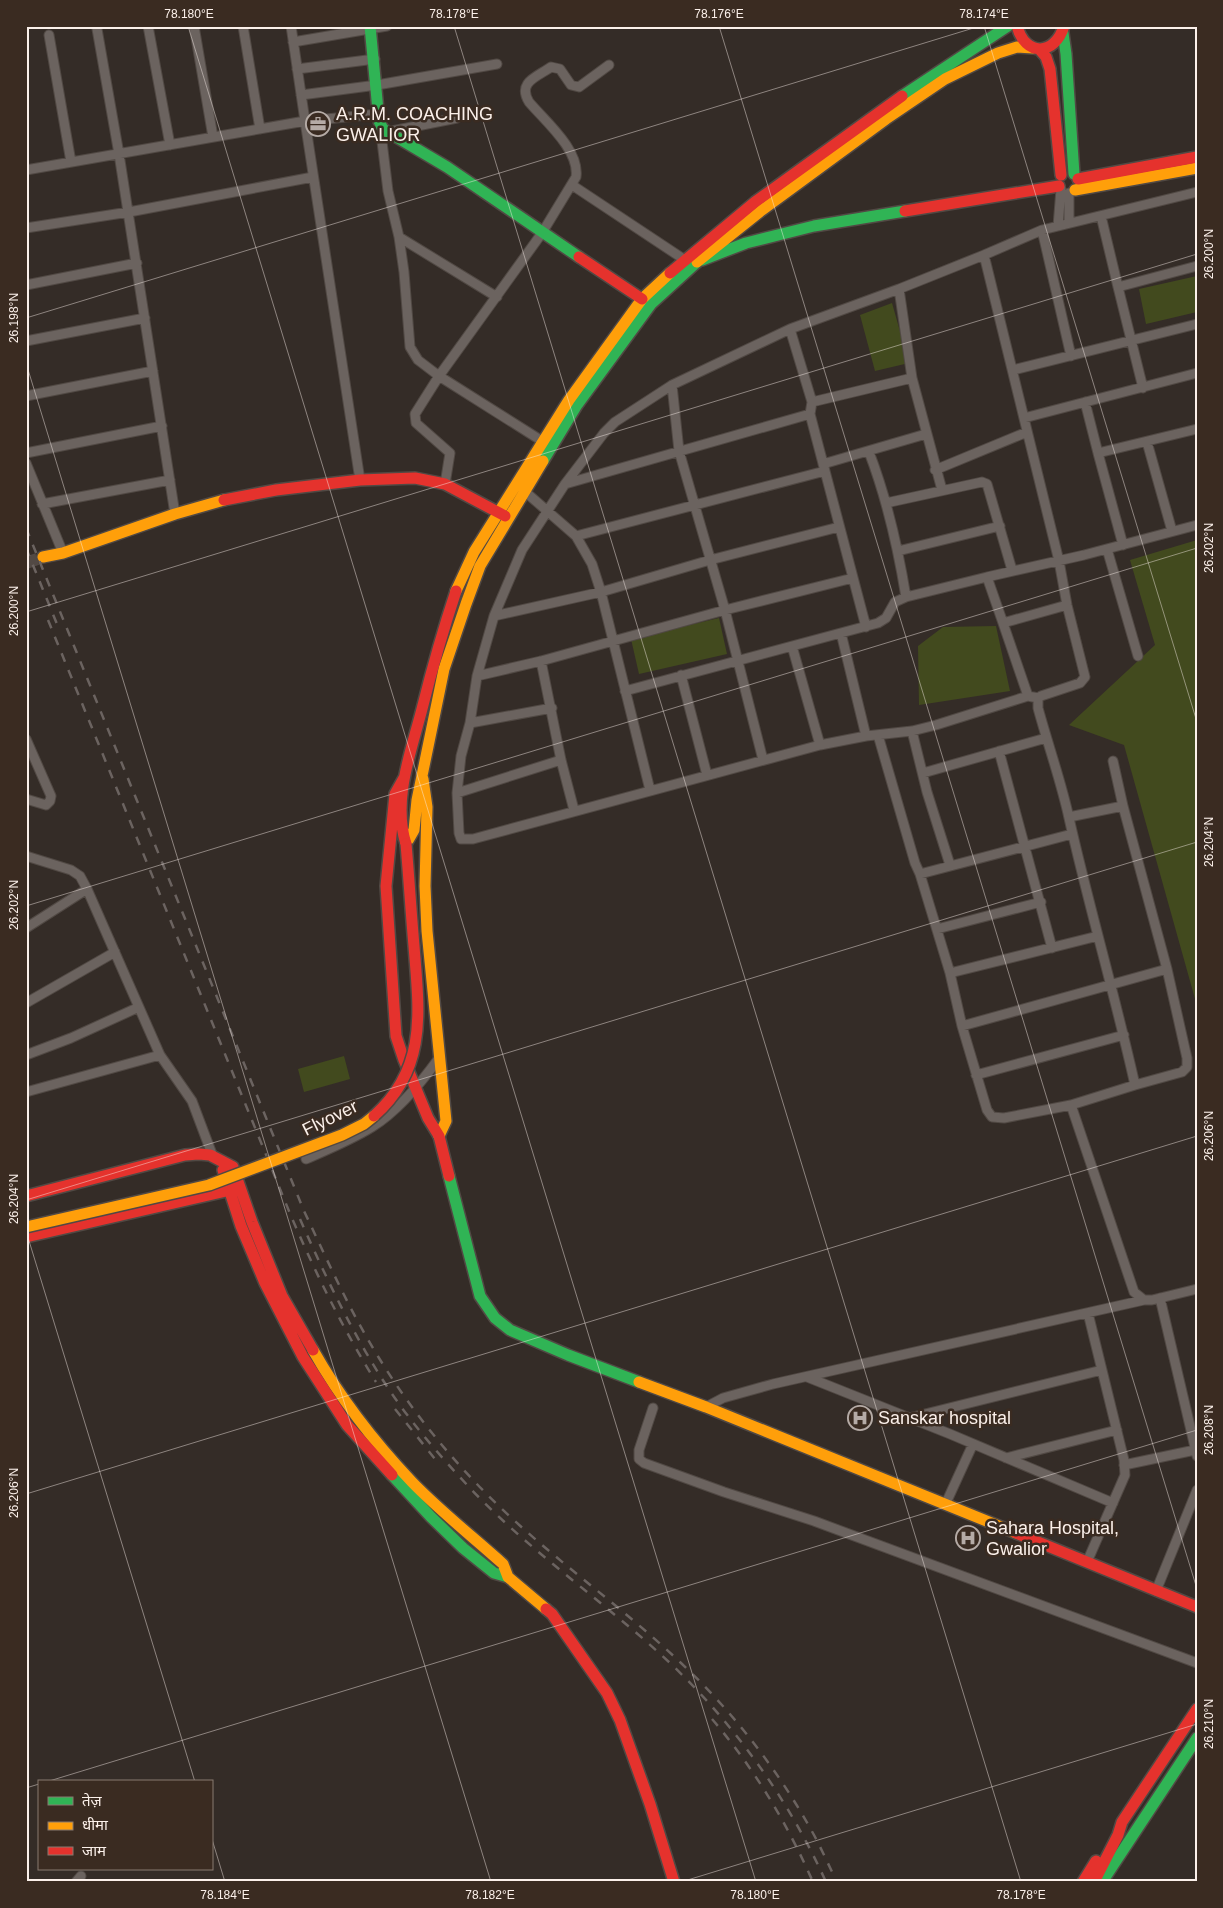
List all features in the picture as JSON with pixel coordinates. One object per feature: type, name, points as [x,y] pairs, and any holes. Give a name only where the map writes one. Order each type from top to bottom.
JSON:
[{"type":"main road","points":[[520,488],[542,441],[569,400],[642,299],[685,260],[756,202],[880,111],[1008,26]]},
{"type":"main road","points":[[1018,26],[1020,37],[1025,44],[1036,49],[1046,57],[1050,69],[1065,187]]},
{"type":"main road","points":[[370,27],[382,123],[642,299]]},
{"type":"main road","points":[[1063,30],[1054,45],[1036,49],[1017,47],[998,53],[945,79],[886,119],[762,210],[697,262],[651,304],[577,406],[503,515],[474,552],[456,588],[440,638],[404,778],[395,794],[386,886],[396,1036],[430,1126],[438,1136],[480,1296],[495,1318],[510,1330],[568,1355],[706,1407],[946,1503],[1197,1607]]},
{"type":"main road","points":[[697,262],[746,243],[814,226],[1078,185],[1063,30]]},
{"type":"main road","points":[[1065,187],[1068,172],[1076,176],[1197,158]]},
{"type":"main road","points":[[1065,187],[1197,168]]},
{"type":"main road","points":[[43,557],[63,553],[175,514],[251,494],[360,480],[415,478],[445,484],[503,515]]},
{"type":"main road","name":"Flyover","points":[[406,844],[414,830],[417,800],[447,659],[480,566],[503,515]]},
{"type":"main road","name":"Flyover","points":[[26,1227],[209,1185],[342,1135],[364,1124],[380,1110],[402,1082],[413,1055],[418,1030],[417,987],[406,844],[401,828],[404,778]]},
{"type":"main road","points":[[422,779],[427,807],[426,886],[428,931],[446,1121],[438,1136]]},
{"type":"main road","points":[[26,1196],[185,1155],[212,1154],[223,1160],[222,1171],[234,1189],[241,1226],[265,1283],[303,1357],[347,1426],[431,1517],[463,1548],[494,1573],[508,1577],[552,1614],[607,1693],[620,1720],[674,1882]]},
{"type":"main road","points":[[26,1237],[234,1189]]},
{"type":"main road","points":[[1083,1882],[1197,1709]]},
{"type":"main road","points":[[1102,1882],[1197,1738]]},
{"type":"main road","points":[[1094,1882],[1118,1835],[1122,1822]]},
{"type":"street","points":[[148,26],[170,145]]},
{"type":"street","points":[[194,26],[213,137]]},
{"type":"street","points":[[243,26],[260,128]]},
{"type":"street","points":[[290,26],[360,480]]},
{"type":"street","points":[[293,42],[370,27],[387,26]]},
{"type":"street","points":[[97,29],[120,154],[175,514]]},
{"type":"street","points":[[49,35],[71,162]]},
{"type":"street","points":[[297,69],[375,59]]},
{"type":"street","points":[[301,94],[377,85],[497,64]]},
{"type":"street","points":[[445,484],[451,458],[450,454],[416,423],[415,414],[439,376],[542,233],[576,177],[577,170],[572,154],[529,102],[524,88],[551,67],[556,66],[571,85],[579,87],[609,65]]},
{"type":"street","points":[[26,170],[305,120],[382,123],[457,118]]},
{"type":"street","points":[[382,123],[388,191],[399,237],[404,272],[410,347],[418,360],[439,376],[542,441]]},
{"type":"street","points":[[26,228],[129,212],[313,176]]},
{"type":"street","points":[[572,185],[685,260]]},
{"type":"street","points":[[1065,187],[1069,223]]},
{"type":"street","points":[[1058,226],[1065,187]]},
{"type":"street","points":[[984,255],[1059,561],[1067,605],[1083,671],[1083,681],[1038,698],[1028,696],[936,725],[912,731],[866,736],[820,745],[466,840],[461,839],[458,833],[457,793],[461,756],[470,723],[477,676],[494,616],[522,550],[565,484],[609,428],[672,385],[790,329],[899,289],[1042,230],[1197,192]]},
{"type":"street","points":[[1100,216],[1143,388]]},
{"type":"street","points":[[1042,230],[1071,356]]},
{"type":"street","points":[[399,237],[497,297]]},
{"type":"street","points":[[26,285],[137,263]]},
{"type":"street","points":[[1118,287],[1197,266]]},
{"type":"street","points":[[899,289],[912,378],[942,490]]},
{"type":"street","points":[[26,340],[145,318]]},
{"type":"street","points":[[1013,370],[1197,324]]},
{"type":"street","points":[[790,329],[812,402],[810,414],[866,627]]},
{"type":"street","points":[[26,396],[153,371]]},
{"type":"street","points":[[1024,418],[1197,373]]},
{"type":"street","points":[[812,402],[912,378]]},
{"type":"street","points":[[672,385],[679,451],[725,610],[763,760]]},
{"type":"street","points":[[1085,402],[1124,544]]},
{"type":"street","points":[[565,484],[810,414]]},
{"type":"street","points":[[26,453],[162,426]]},
{"type":"street","points":[[1098,453],[1197,429]]},
{"type":"street","points":[[936,470],[1027,432]]},
{"type":"street","points":[[576,536],[695,505],[824,468],[926,434]]},
{"type":"street","points":[[1147,442],[1172,531]]},
{"type":"street","points":[[869,452],[886,503],[898,552],[906,597]]},
{"type":"street","points":[[26,463],[63,553]]},
{"type":"street","points":[[42,504],[170,480]]},
{"type":"street","points":[[886,503],[982,482],[987,484],[1012,570]]},
{"type":"street","points":[[520,488],[576,536],[592,564],[601,592],[650,790]]},
{"type":"street","points":[[625,691],[878,623],[886,618],[895,602],[906,597],[1012,570],[1059,561],[1197,525]]},
{"type":"street","points":[[898,552],[1000,526]]},
{"type":"street","points":[[494,616],[601,592],[710,560],[839,527]]},
{"type":"street","points":[[1107,549],[1138,656]]},
{"type":"street","points":[[987,577],[1028,696]]},
{"type":"street","points":[[477,676],[541,662],[725,610],[853,578]]},
{"type":"street","points":[[1003,623],[1067,605]]},
{"type":"street","points":[[842,633],[866,736]]},
{"type":"street","points":[[792,646],[820,745]]},
{"type":"street","points":[[541,662],[552,708],[561,760],[574,810]]},
{"type":"street","points":[[680,675],[707,775]]},
{"type":"street","points":[[1038,698],[1038,708],[1069,817],[1098,936],[1112,984],[1135,1085]]},
{"type":"street","points":[[470,723],[552,708]]},
{"type":"street","points":[[912,731],[950,865]]},
{"type":"street","points":[[878,735],[915,863],[950,973],[962,1026],[976,1074],[987,1110],[992,1117],[1004,1118],[1071,1104],[1182,1072],[1187,1067],[1187,1058],[1166,969],[1113,761]]},
{"type":"street","points":[[26,738],[51,796],[50,801],[46,805],[26,799]]},
{"type":"street","points":[[923,773],[1046,738]]},
{"type":"street","points":[[999,751],[1052,948]]},
{"type":"street","points":[[457,793],[561,760]]},
{"type":"street","points":[[1069,817],[1123,806]]},
{"type":"street","points":[[920,874],[1072,834]]},
{"type":"street","points":[[26,856],[71,870],[80,876],[160,1055],[192,1100],[212,1154]]},
{"type":"street","points":[[29,923],[87,889]]},
{"type":"street","points":[[937,929],[1041,902]]},
{"type":"street","points":[[950,973],[1098,936]]},
{"type":"street","points":[[26,1002],[115,952]]},
{"type":"street","points":[[962,1026],[1166,969]]},
{"type":"street","points":[[26,1055],[71,1038],[140,1007]]},
{"type":"street","points":[[976,1074],[1124,1035]]},
{"type":"street","points":[[26,1092],[160,1055]]},
{"type":"street","points":[[306,1159],[345,1142],[374,1126],[404,1101],[439,1058]]},
{"type":"street","points":[[1071,1104],[1134,1292],[1144,1300]]},
{"type":"street","points":[[706,1407],[723,1398],[806,1377],[1197,1289]]},
{"type":"street","points":[[1124,1465],[1196,1453],[1160,1298]]},
{"type":"street","points":[[1087,1562],[1125,1475],[1117,1430],[1088,1313]]},
{"type":"street","points":[[909,1418],[1102,1370]]},
{"type":"street","points":[[806,1377],[1113,1503]]},
{"type":"street","points":[[653,1408],[639,1450],[639,1459],[644,1463],[822,1524],[1197,1662]]},
{"type":"street","points":[[1006,1458],[1117,1430]]},
{"type":"street","points":[[946,1503],[973,1444]]},
{"type":"street","points":[[1156,1590],[1197,1490]]},
{"type":"green space","points":[[1197,276],[1197,312],[1146,324],[1139,289]]},
{"type":"green space","points":[[892,303],[909,363],[875,371],[860,315]]},
{"type":"green space","points":[[1197,540],[1197,1006],[1124,745],[1069,725],[1155,645],[1130,560]]},
{"type":"green space","points":[[719,618],[727,654],[639,674],[631,639]]},
{"type":"green space","points":[[996,626],[1010,691],[919,705],[918,646],[943,627]]},
{"type":"green space","points":[[344,1056],[350,1079],[304,1092],[298,1069]]},
{"type":"tunnel","points":[[26,563],[43,557]]},
{"type":"railway","points":[[26,528],[304,1211],[349,1306],[366,1336],[416,1412],[444,1448],[475,1482],[524,1530],[656,1640],[719,1702],[754,1744],[786,1788],[814,1835],[837,1882]]},
{"type":"railway","points":[[26,548],[59,629]]},
{"type":"railway","points":[[48,620],[291,1216],[331,1301],[352,1342],[376,1382]]},
{"type":"railway","points":[[300,1219],[330,1285],[364,1350],[390,1391],[418,1428],[492,1511],[670,1663],[717,1712],[759,1765],[778,1793],[826,1882]]},
{"type":"railway","points":[[395,1409],[435,1459]]},
{"type":"railway","points":[[712,1719],[742,1757],[781,1817],[813,1882]]},
{"type":"traffic: fast","points":[[370,26],[379,121],[383,129],[447,167],[579,257]]},
{"type":"traffic: fast","points":[[902,96],[1008,26]]},
{"type":"traffic: fast","points":[[1063,33],[1074,174]]},
{"type":"traffic: fast","points":[[702,260],[746,243],[814,226],[905,211]]},
{"type":"traffic: fast","points":[[543,461],[577,405],[651,304],[697,262]]},
{"type":"traffic: fast","points":[[449,1176],[480,1296],[495,1318],[510,1330],[568,1355],[639,1382]]},
{"type":"traffic: fast","points":[[392,1475],[463,1548],[494,1573],[508,1577]]},
{"type":"traffic: fast","points":[[1102,1882],[1197,1738]]},
{"type":"traffic: slow","points":[[697,262],[762,210],[886,119],[945,79],[998,53],[1017,47],[1033,48]]},
{"type":"traffic: slow","points":[[1075,190],[1197,168]]},
{"type":"traffic: slow","points":[[456,591],[474,552],[569,400],[642,299],[670,273]]},
{"type":"traffic: slow","points":[[406,844],[414,830],[417,800],[444,669],[466,604],[480,566],[543,461]]},
{"type":"traffic: slow","points":[[43,557],[63,553],[175,514],[224,500]]},
{"type":"traffic: slow","points":[[423,779],[427,807],[425,886],[427,931],[446,1121],[439,1136]]},
{"type":"traffic: slow","points":[[26,1227],[209,1185],[342,1135],[364,1124],[374,1116]]},
{"type":"traffic: slow","points":[[313,1350],[346,1402],[398,1467],[434,1503],[503,1564],[508,1577],[546,1609]]},
{"type":"traffic: slow","points":[[639,1382],[706,1407],[1016,1533]]},
{"type":"traffic: jam","points":[[1017,26],[1026,43],[1033,48],[1040,49],[1054,43],[1060,36],[1064,26]]},
{"type":"traffic: jam","points":[[1040,50],[1046,57],[1050,69],[1061,175]]},
{"type":"traffic: jam","points":[[670,273],[755,202],[902,96]]},
{"type":"traffic: jam","points":[[1078,179],[1197,157]]},
{"type":"traffic: jam","points":[[905,211],[1059,186]]},
{"type":"traffic: jam","points":[[579,257],[642,299]]},
{"type":"traffic: jam","points":[[224,500],[276,490],[360,480],[415,478],[445,484],[505,516]]},
{"type":"traffic: jam","points":[[406,844],[401,810],[408,759],[456,591]]},
{"type":"traffic: jam","points":[[404,778],[395,794],[386,886],[396,1036],[428,1118],[439,1136],[449,1176]]},
{"type":"traffic: jam","points":[[374,1116],[391,1098],[404,1078],[412,1058],[416,1037],[418,1016],[417,993],[406,844]]},
{"type":"traffic: jam","points":[[26,1196],[185,1155],[210,1155],[233,1167],[252,1222],[282,1296],[313,1350]]},
{"type":"traffic: jam","points":[[223,1170],[241,1226],[265,1283],[303,1357],[347,1425],[392,1475]]},
{"type":"traffic: jam","points":[[26,1237],[235,1189]]},
{"type":"traffic: jam","points":[[1016,1533],[1197,1607]]},
{"type":"traffic: jam","points":[[546,1609],[552,1614],[607,1693],[620,1720],[650,1804],[674,1882]]},
{"type":"traffic: jam","points":[[1094,1882],[1118,1835],[1122,1822],[1197,1709]]},
{"type":"traffic: jam","points":[[1083,1882],[1096,1861]]},
{"type":"place","name":"A.R.M. COACHING GWALIOR","points":[[318,124]]},
{"type":"place","name":"Sanskar hospital","points":[[860,1418]]},
{"type":"place","name":"Sahara Hospital, Gwalior","points":[[968,1538]]}]
